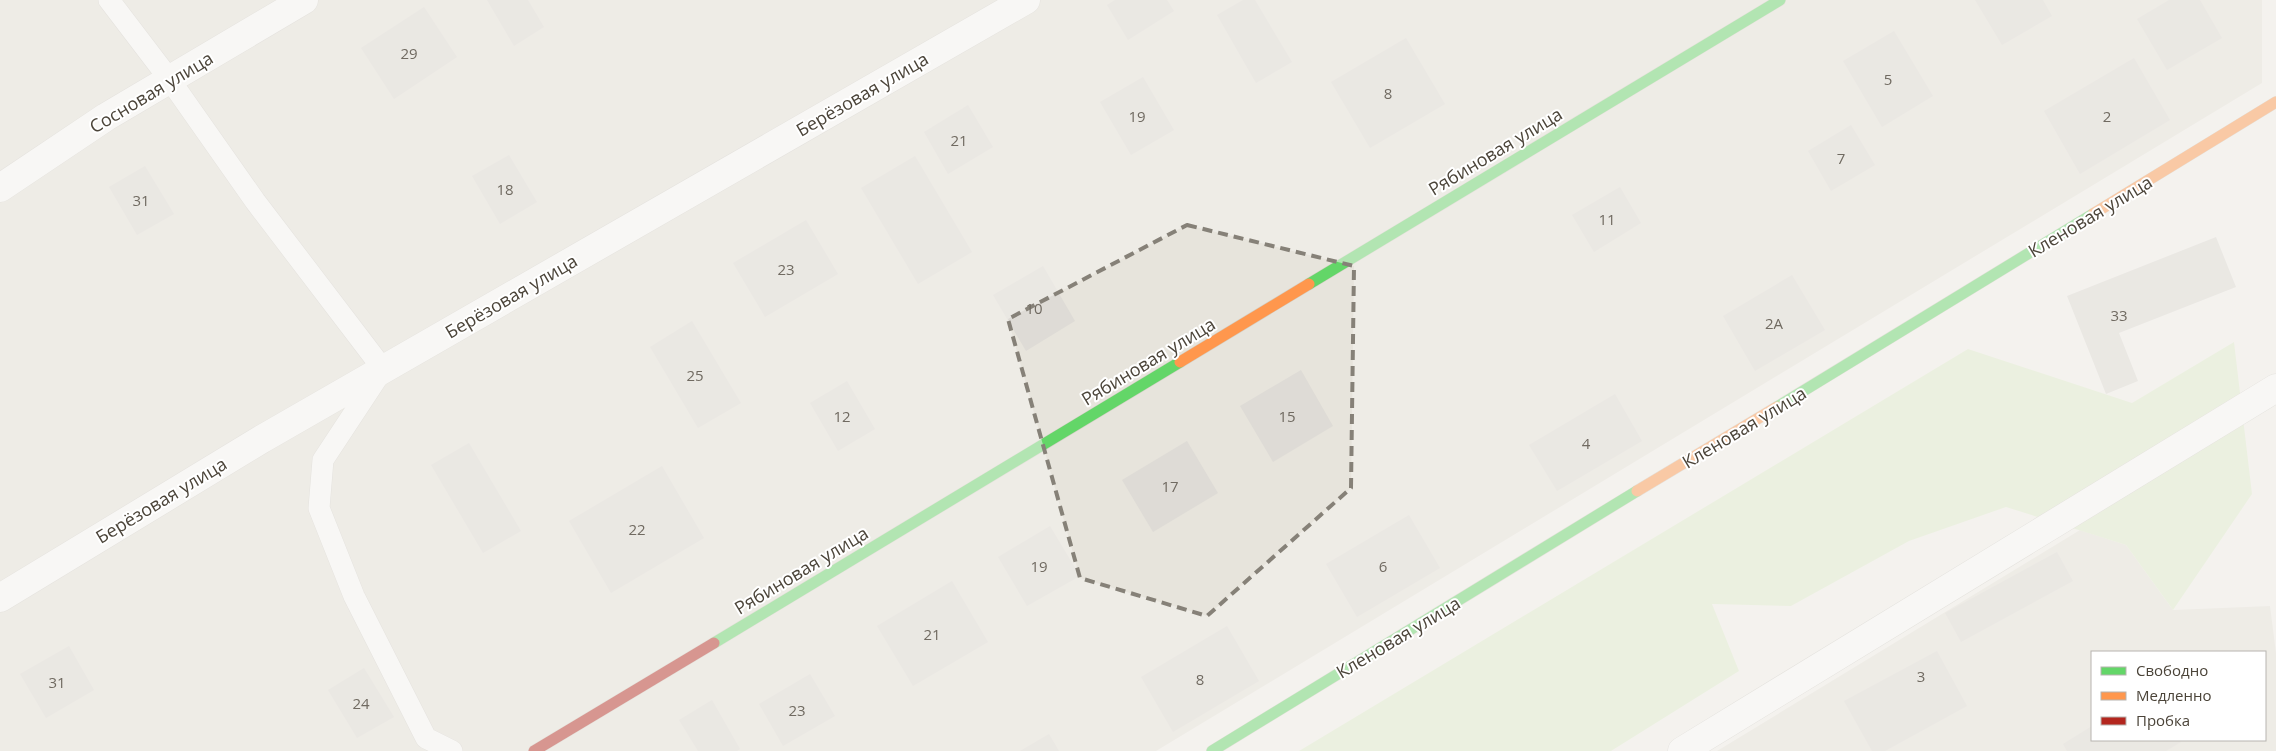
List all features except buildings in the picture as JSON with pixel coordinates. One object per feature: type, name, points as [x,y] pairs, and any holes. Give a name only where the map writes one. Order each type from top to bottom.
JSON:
[{"type":"street","name":"Сосновая улица","points":[[0,188],[106,118],[304,0]]},
{"type":"street","name":"Берёзовая улица","points":[[0,598],[262,439],[1026,0]]},
{"type":"street","name":"Рябиновая улица","points":[[534,751],[1780,0]]},
{"type":"street","name":"Кленовая улица","points":[[1212,751],[2276,102]]},
{"type":"street","points":[[1682,751],[2276,388]]},
{"type":"lane","points":[[110,0],[170,80],[255,201],[383,369],[323,460],[319,508],[354,596],[426,738],[452,751]]},
{"type":"highlighted area","points":[[1187,225],[1354,266],[1351,488],[1207,616],[1080,578],[1008,319]]},
{"type":"shaded area","points":[[0,0],[2262,0],[2262,83],[1156,751],[0,751]]},
{"type":"shaded area","points":[[2080,530],[2126,545],[2173,610],[2270,606],[2276,653],[2276,751],[1717,751]]},
{"type":"green space","points":[[2234,342],[2252,494],[2173,610],[2126,545],[2006,507],[1909,541],[1791,606],[1712,604],[1739,671],[1611,751],[1299,751],[1968,349],[2132,403]]},
{"type":"traffic: fast","points":[[1309,284],[1780,0]]},
{"type":"traffic: fast","points":[[1777,407],[2093,214]]},
{"type":"traffic: fast","points":[[714,643],[1180,362]]},
{"type":"traffic: fast","points":[[1212,751],[1637,491]]},
{"type":"traffic: slow","points":[[2093,214],[2276,102]]},
{"type":"traffic: slow","points":[[1180,362],[1309,284]]},
{"type":"traffic: slow","points":[[1637,491],[1777,407]]},
{"type":"traffic: jam","points":[[534,751],[714,643]]}]
